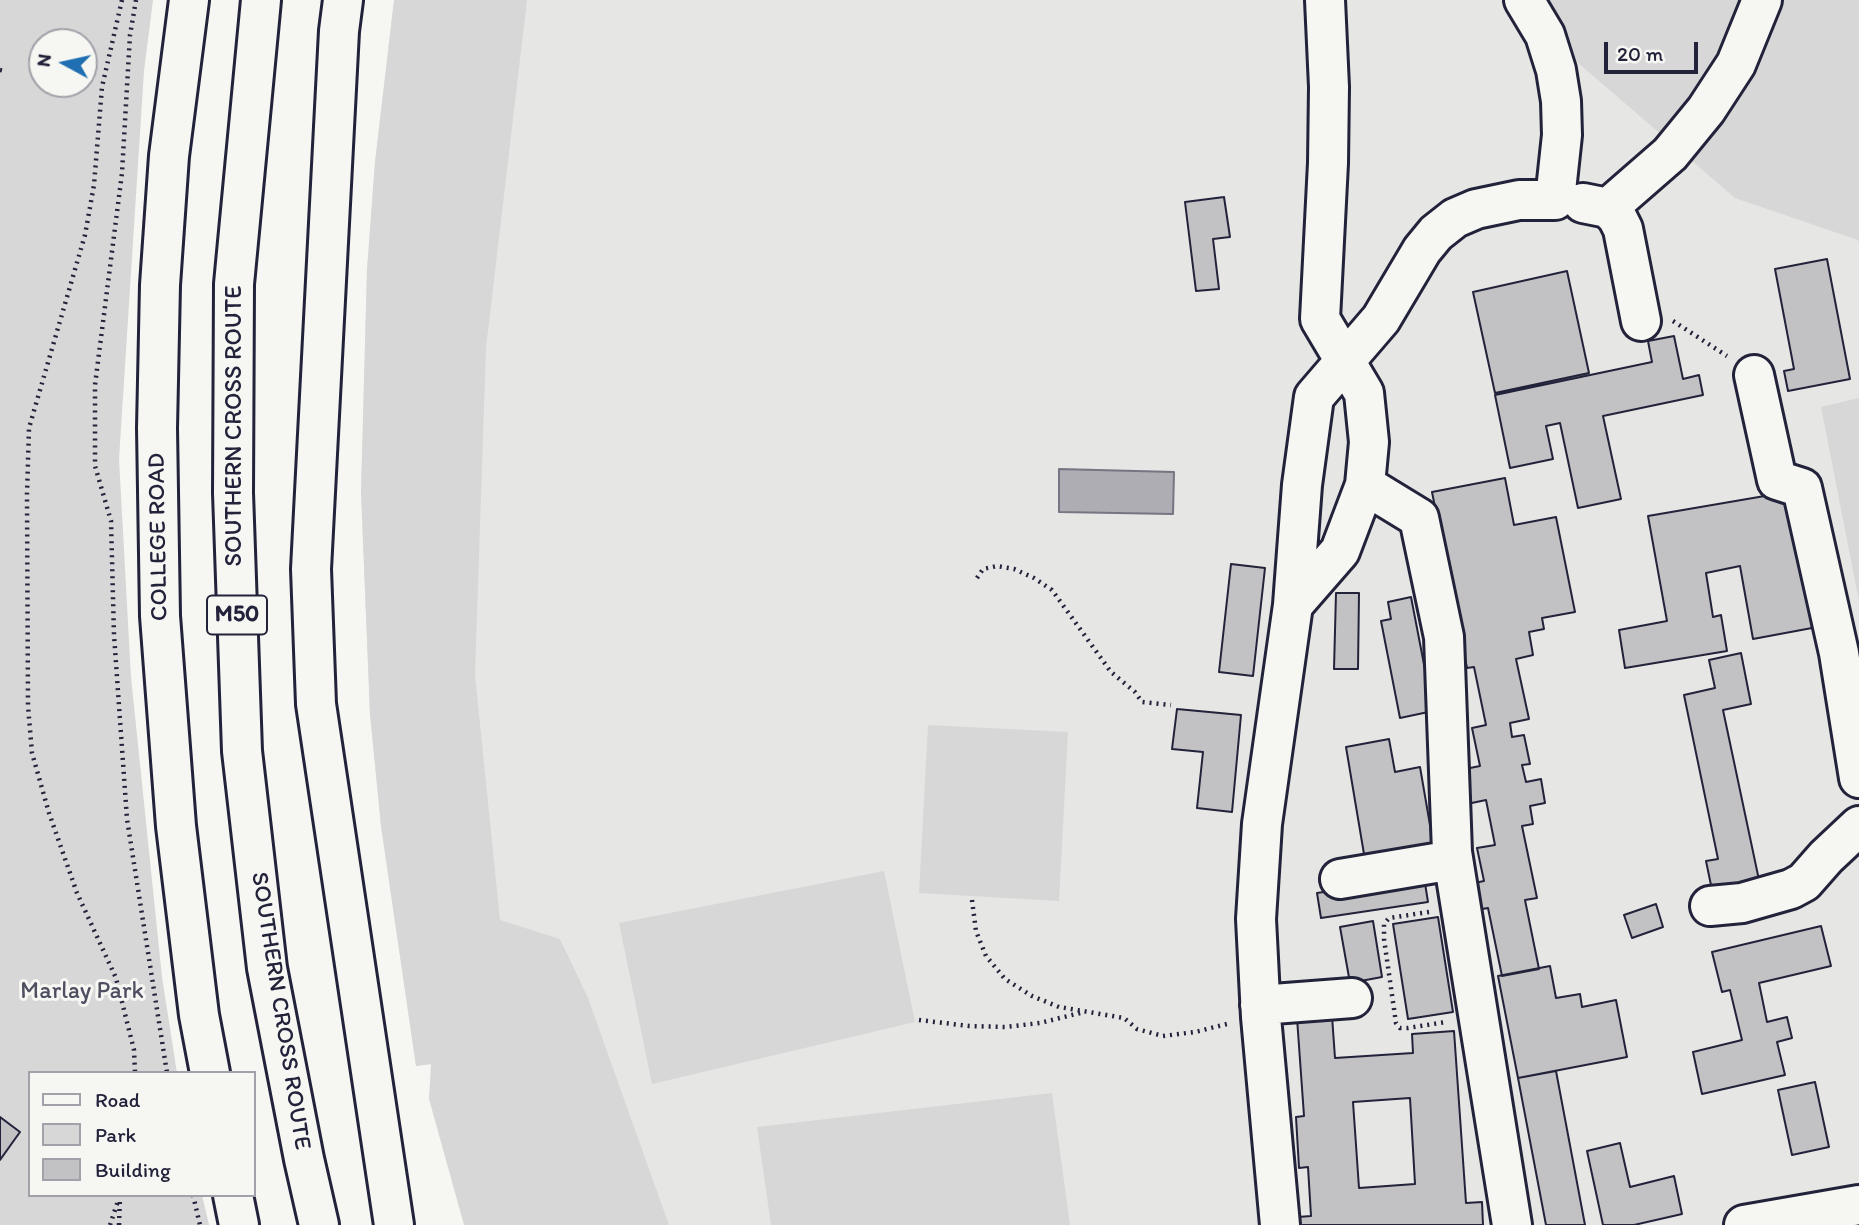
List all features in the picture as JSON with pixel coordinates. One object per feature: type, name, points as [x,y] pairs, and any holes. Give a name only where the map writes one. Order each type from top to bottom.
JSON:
[{"type":"main road","name":"COLLEGE ROAD","points":[[189,0],[169,156],[160,285],[157,428],[160,616],[176,826],[199,1015],[210,1071]]},
{"type":"main road","name":"SOUTHERN CROSS ROUTE","points":[[261,0],[234,284],[233,494],[242,751],[267,968],[319,1225]]},
{"type":"main road","points":[[343,0],[339,31],[311,569],[312,609],[316,704],[394,1225]]},
{"type":"main road","points":[[1293,605],[1340,551],[1365,485],[1369,442],[1364,393],[1320,319],[1329,112],[1325,0]]},
{"type":"main road","points":[[1524,0],[1545,35],[1556,70],[1561,101],[1562,135],[1555,200]]},
{"type":"main road","points":[[1608,208],[1670,154],[1706,110],[1736,64],[1762,0]]},
{"type":"main road","points":[[1273,1224],[1256,919],[1262,824],[1293,605],[1300,510],[1314,397],[1381,319],[1422,250],[1436,233],[1455,218],[1498,203],[1555,200],[1608,208],[1623,229],[1658,321]]},
{"type":"main road","points":[[1741,366],[1777,480],[1802,488],[1839,653],[1859,778]]},
{"type":"main road","points":[[1365,485],[1419,518],[1444,637],[1454,860],[1512,1225]]},
{"type":"main road","points":[[1710,906],[1742,903],[1791,889],[1804,882],[1859,826]]},
{"type":"main road","points":[[1340,879],[1454,860]]},
{"type":"main road","points":[[1260,1011],[1352,998]]},
{"type":"main road","points":[[233,1197],[239,1225]]},
{"type":"main road","points":[[1744,1225],[1859,1205]]},
{"type":"path","points":[[122,0],[102,87],[94,185],[85,235],[29,428],[28,706],[32,753],[49,813],[77,893],[116,978],[134,1050],[135,1071]]},
{"type":"path","points":[[1658,321],[1741,366]]},
{"type":"path","points":[[977,578],[983,569],[998,566],[1014,569],[1052,590],[1111,672],[1135,692],[1142,702],[1171,705]]},
{"type":"path","points":[[972,900],[976,931],[986,956],[1005,979],[1059,1007],[1124,1018],[1137,1029],[1163,1036],[1195,1032],[1260,1011]]},
{"type":"path","points":[[1461,908],[1389,918],[1384,924],[1396,1023],[1400,1028],[1408,1028],[1478,1016]]},
{"type":"path","points":[[919,1020],[1005,1027],[1040,1023],[1088,1011]]},
{"type":"path","points":[[110,1225],[120,1197]]},
{"type":"path","points":[[119,1225],[120,1197]]},
{"type":"path","points":[[193,1197],[200,1225]]},
{"type":"shaded area","points":[[394,0],[1859,0],[1859,1225],[584,1225],[440,1063],[416,1066],[381,826],[370,714],[361,492],[367,270],[375,162]]},
{"type":"shaded area","points":[[1059,469],[1174,472],[1173,514],[1059,512]]},
{"type":"green space","name":"Marlay Park","points":[[0,0],[153,0],[144,71],[119,459],[131,677],[162,977],[177,1071],[28,1071],[28,1197],[202,1197],[209,1225],[0,1225]]},
{"type":"green space","points":[[394,0],[527,0],[486,348],[475,675],[500,920],[560,939],[588,998],[669,1225],[464,1225],[429,1099],[431,1064],[416,1066],[381,826],[370,714],[361,492],[367,270],[375,162]]},
{"type":"green space","points":[[1505,0],[1859,0],[1859,244],[1858,240],[1735,198]]},
{"type":"green space","points":[[1859,398],[1859,601],[1821,407]]},
{"type":"green space","points":[[928,725],[1068,732],[1059,901],[919,893]]},
{"type":"green space","points":[[884,871],[915,1022],[652,1084],[619,923]]},
{"type":"green space","points":[[1052,1093],[1070,1225],[771,1225],[757,1127]]},
{"type":"building","points":[[1224,197],[1230,237],[1213,239],[1219,289],[1196,291],[1185,202]]},
{"type":"building","points":[[1827,259],[1850,379],[1788,391],[1784,371],[1794,369],[1775,269]]},
{"type":"building","points":[[1567,271],[1589,373],[1495,393],[1473,292]]},
{"type":"building","points":[[1674,336],[1683,379],[1699,375],[1703,395],[1603,416],[1621,499],[1578,508],[1560,423],[1546,426],[1553,459],[1510,468],[1495,395],[1652,362],[1648,341]]},
{"type":"building","points":[[1505,478],[1514,525],[1556,517],[1575,612],[1542,618],[1544,629],[1529,632],[1533,655],[1516,659],[1529,719],[1510,723],[1512,737],[1524,735],[1530,764],[1522,765],[1526,782],[1541,779],[1545,803],[1530,806],[1533,824],[1522,826],[1537,898],[1525,900],[1539,969],[1502,976],[1488,908],[1471,911],[1465,885],[1484,881],[1477,848],[1495,845],[1486,800],[1467,804],[1460,770],[1480,766],[1472,728],[1486,725],[1474,667],[1467,668],[1432,492]]},
{"type":"building","points":[[1788,492],[1812,628],[1753,639],[1740,566],[1706,573],[1713,617],[1721,615],[1727,651],[1625,668],[1619,630],[1667,621],[1648,516]]},
{"type":"building","points":[[1231,564],[1265,568],[1253,676],[1219,672]]},
{"type":"building","points":[[1336,593],[1359,593],[1358,669],[1334,669]]},
{"type":"building","points":[[1411,597],[1433,711],[1400,718],[1381,621],[1391,619],[1388,602]]},
{"type":"building","points":[[1741,653],[1751,704],[1723,710],[1759,880],[1712,890],[1706,861],[1718,859],[1684,695],[1715,688],[1709,660]]},
{"type":"building","points":[[1177,709],[1241,715],[1232,812],[1197,808],[1203,752],[1172,749]]},
{"type":"building","points":[[1389,739],[1395,772],[1420,767],[1435,854],[1366,866],[1346,747]]},
{"type":"building","points":[[1424,877],[1428,902],[1321,918],[1317,893]]},
{"type":"building","points":[[1656,904],[1663,927],[1632,938],[1624,915]]},
{"type":"building","points":[[1438,917],[1453,1012],[1408,1019],[1393,924]]},
{"type":"building","points":[[1373,921],[1382,977],[1350,983],[1340,927]]},
{"type":"building","points":[[1821,926],[1831,966],[1759,983],[1767,1022],[1787,1017],[1792,1038],[1777,1042],[1785,1075],[1702,1094],[1693,1052],[1742,1040],[1730,990],[1722,992],[1712,952]]},
{"type":"building","points":[[1550,966],[1556,998],[1580,994],[1582,1007],[1616,1000],[1627,1057],[1518,1078],[1498,976]]},
{"type":"building","points":[[1332,1016],[1335,1058],[1413,1053],[1412,1034],[1454,1031],[1466,1203],[1482,1202],[1483,1225],[1298,1225],[1298,1217],[1311,1216],[1308,1167],[1299,1168],[1296,1117],[1304,1116],[1297,1018]],"holes":[[[1410,1098],[1415,1184],[1359,1188],[1353,1102]]]},
{"type":"building","points":[[1556,1071],[1585,1225],[1546,1225],[1518,1078]]},
{"type":"building","points":[[1815,1082],[1829,1147],[1792,1155],[1778,1090]]},
{"type":"building","points":[[0,1117],[20,1132],[0,1160]]},
{"type":"building","points":[[1620,1143],[1630,1187],[1674,1176],[1682,1214],[1634,1225],[1603,1225],[1587,1151]]}]
